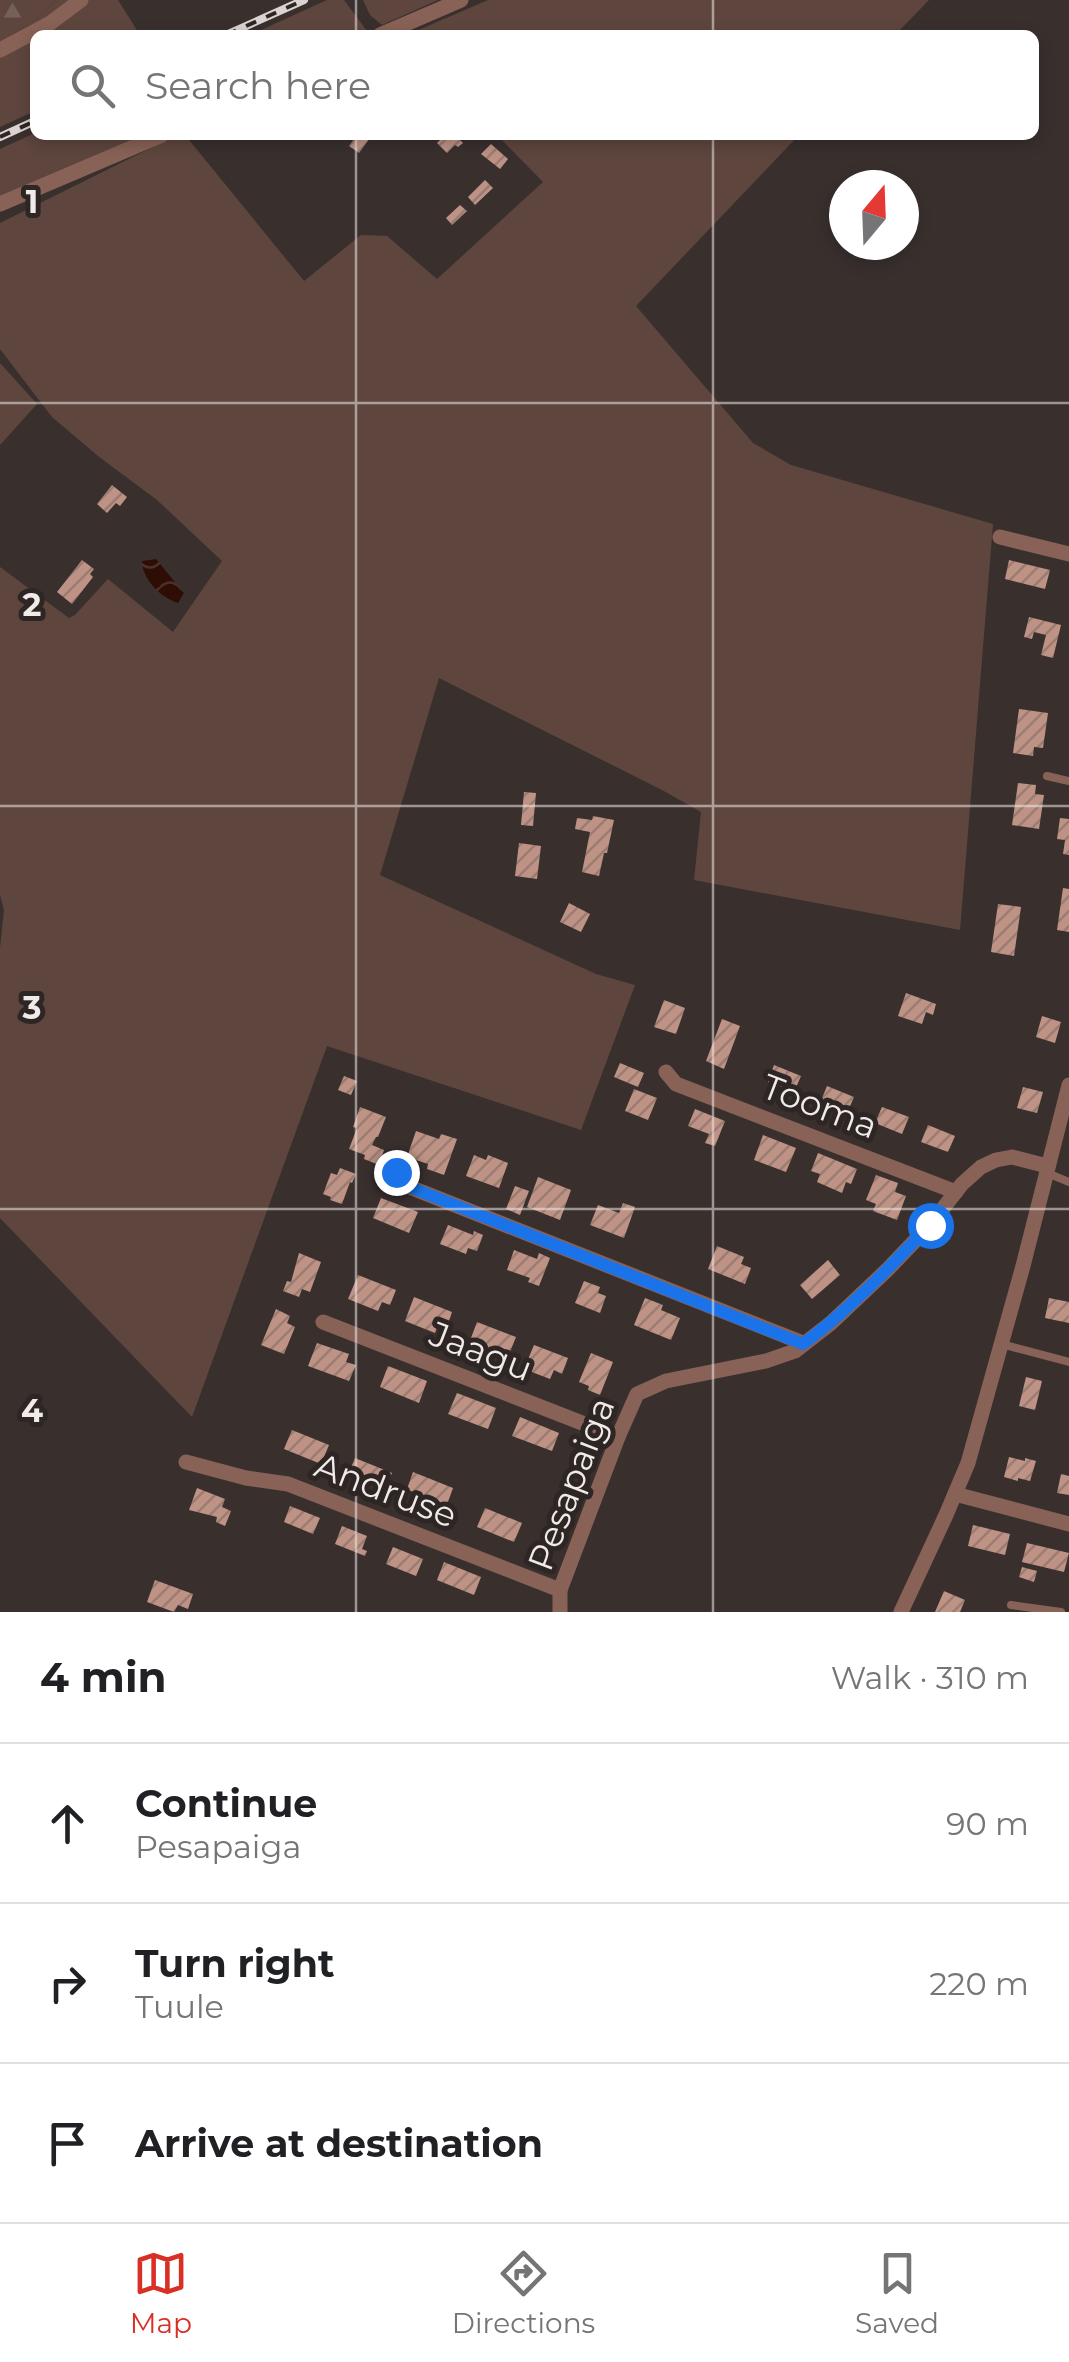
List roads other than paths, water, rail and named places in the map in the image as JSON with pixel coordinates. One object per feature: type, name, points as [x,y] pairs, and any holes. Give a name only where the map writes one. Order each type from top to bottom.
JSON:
[{"type":"street","points":[[38,30],[80,0]]},
{"type":"street","points":[[392,30],[461,0]]},
{"type":"street","points":[[0,50],[30,34]]},
{"type":"street","points":[[0,204],[150,140]]},
{"type":"street","points":[[1000,536],[1069,554]]},
{"type":"street","name":"Tooma","points":[[666,1072],[676,1084],[956,1192]]},
{"type":"street","points":[[901,1612],[968,1462],[1024,1266],[1069,1085]]},
{"type":"street","name":"Pesapaiga","points":[[560,1612],[560,1590],[637,1394],[666,1381],[761,1362],[795,1350],[831,1323],[888,1270],[981,1166],[1012,1157],[1046,1169]]},
{"type":"street","points":[[396,1172],[402,1184],[803,1344]]},
{"type":"street","name":"Jaagu","points":[[322,1322],[618,1437]]},
{"type":"street","points":[[761,1362],[766,1342],[763,1328]]},
{"type":"street","name":"Andruse","points":[[186,1462],[288,1484],[560,1590]]},
{"type":"street","points":[[955,1494],[1069,1524]]},
{"type":"lane","points":[[1047,776],[1069,781]]},
{"type":"lane","points":[[1046,1169],[1069,1182]]},
{"type":"lane","points":[[1001,1344],[1069,1362]]},
{"type":"lane","points":[[1011,1604],[1061,1612]]},
{"type":"water","points":[[156,559],[184,593],[178,603],[159,592],[145,574],[142,561]]},
{"type":"railway","points":[[237,30],[304,0]]},
{"type":"railway","points":[[0,137],[30,123]]}]
